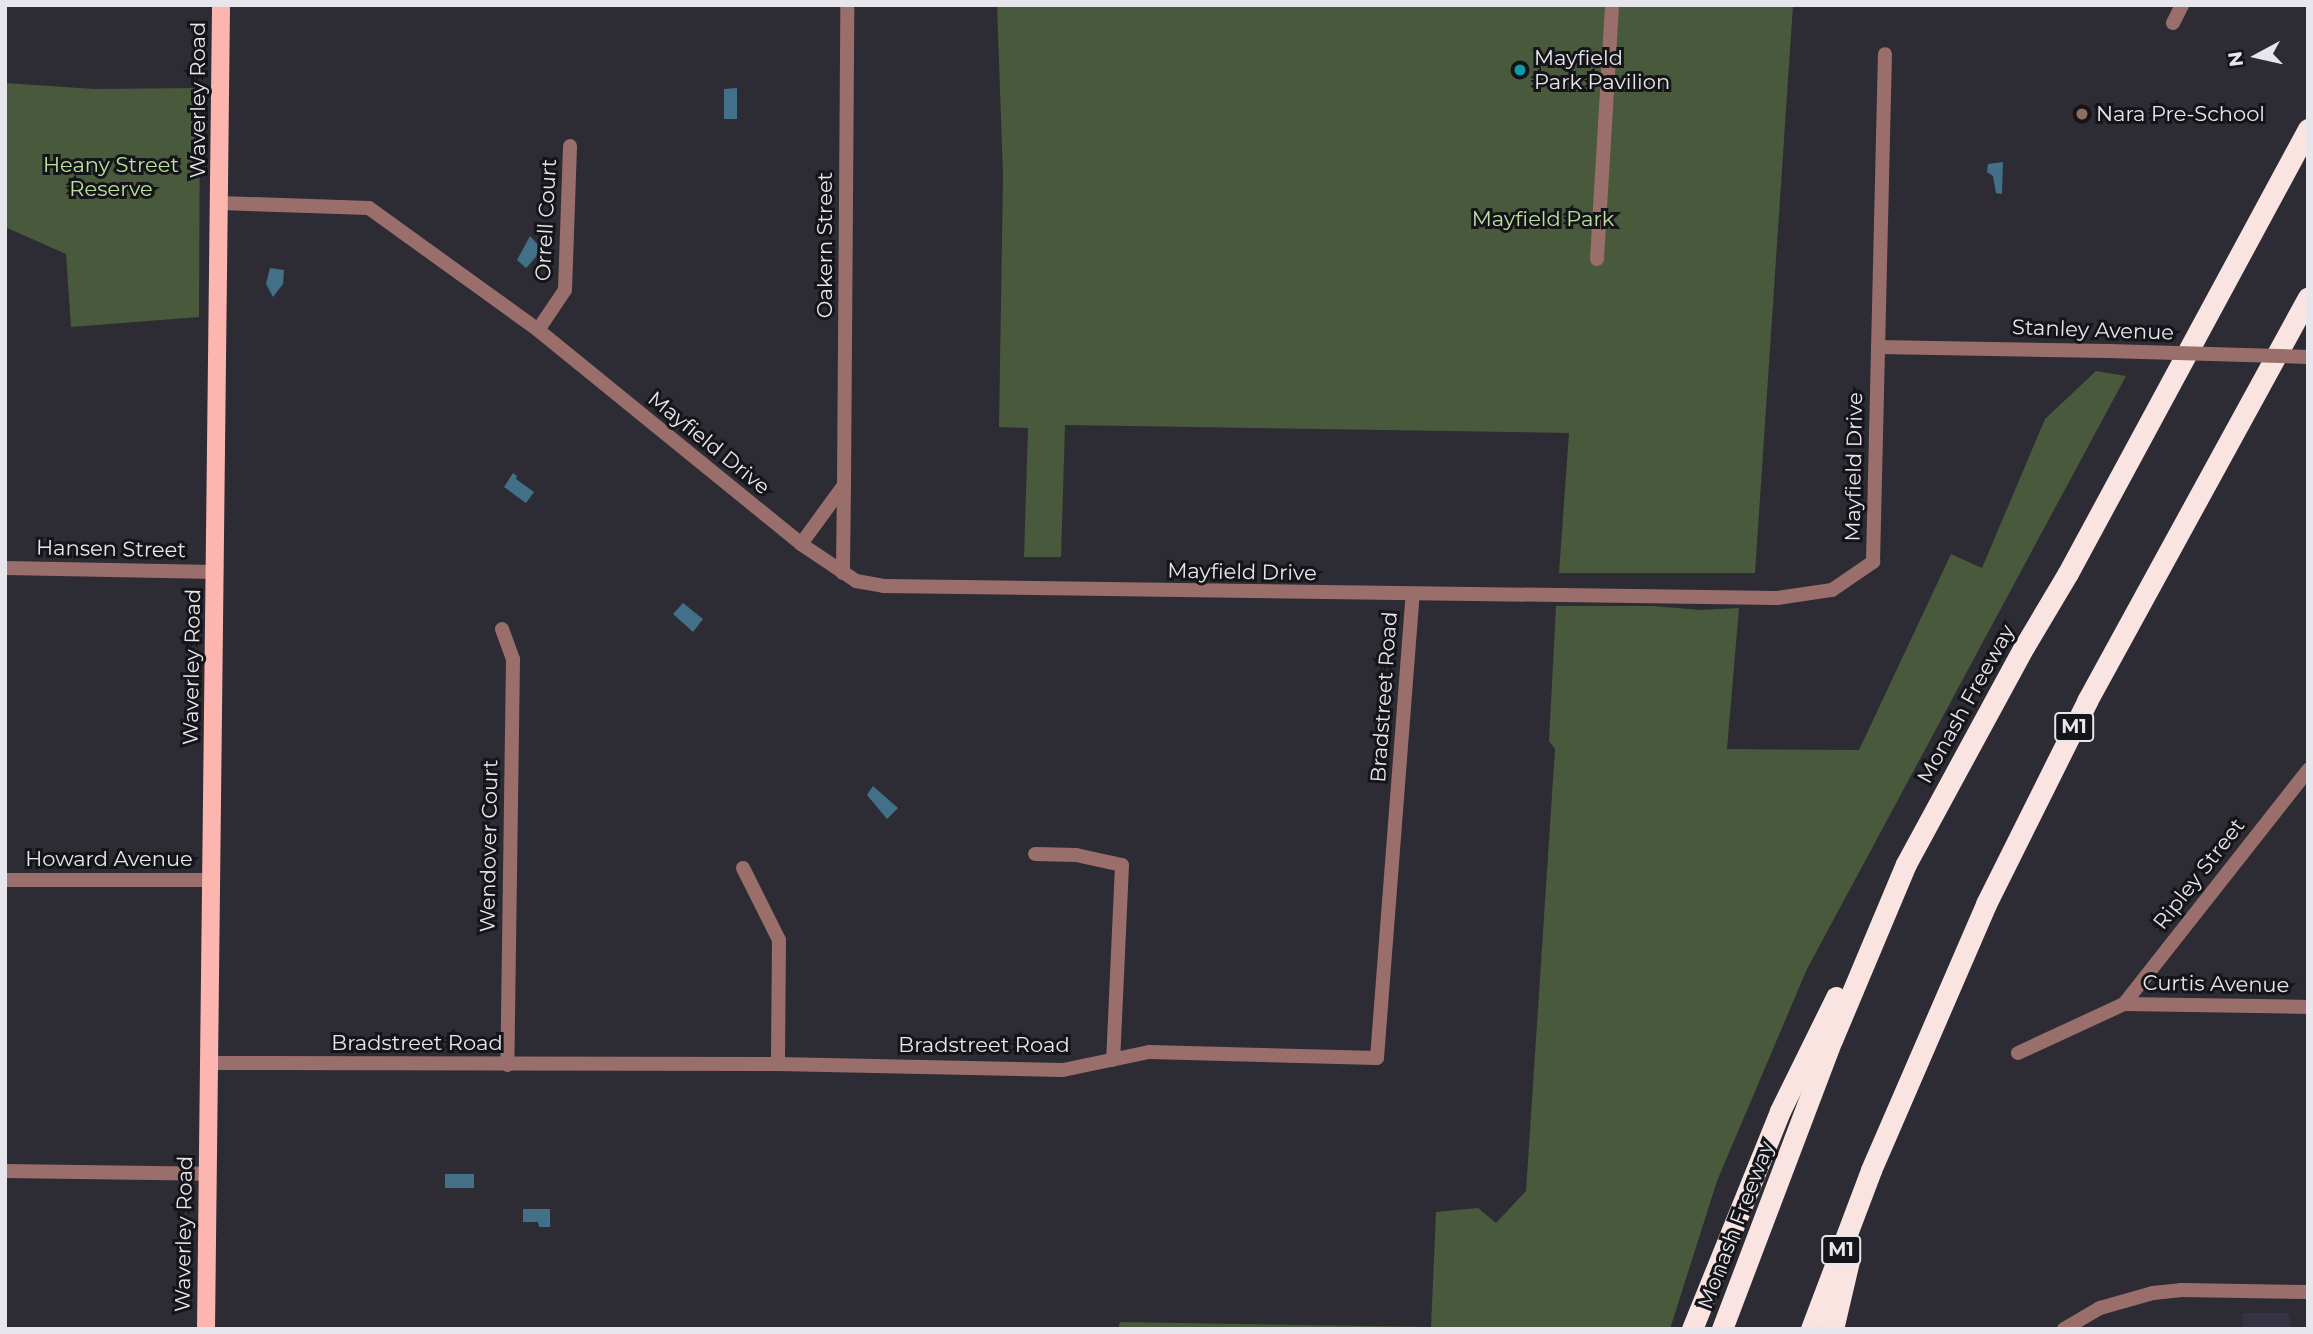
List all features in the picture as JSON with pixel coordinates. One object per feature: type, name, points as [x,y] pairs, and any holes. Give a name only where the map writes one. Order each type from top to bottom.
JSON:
[{"type":"highway","name":"Monash Freeway","points":[[1723,1329],[1832,1040],[1906,864],[2024,647],[2068,573],[2308,129]]},
{"type":"highway","name":"M1","points":[[1811,1329],[1871,1170],[1986,904],[2087,701],[2308,298]]},
{"type":"highway","points":[[1692,1329],[1780,1111],[1906,864]]},
{"type":"highway","points":[[1833,1329],[1871,1170]]},
{"type":"main road","name":"Waverley Road","points":[[206,1329],[221,5]]},
{"type":"street","name":"Oakern Street","points":[[843,573],[847,5]]},
{"type":"street","points":[[1597,259],[1612,5]]},
{"type":"street","points":[[2173,23],[2182,5]]},
{"type":"street","name":"Mayfield Drive","points":[[220,203],[369,208],[538,330],[801,544],[856,581],[884,586],[1777,598],[1832,590],[1873,562],[1885,54]]},
{"type":"street","name":"Orrell Court","points":[[538,330],[565,290],[570,146]]},
{"type":"street","name":"Stanley Avenue","points":[[1878,347],[2308,358]]},
{"type":"street","points":[[801,544],[844,485]]},
{"type":"street","name":"Hansen Street","points":[[5,568],[216,572]]},
{"type":"street","name":"Bradstreet Road","points":[[209,1063],[778,1064],[1063,1070],[1149,1052],[1377,1058],[1413,595]]},
{"type":"street","name":"Wendover Court","points":[[502,629],[513,659],[507,1065]]},
{"type":"street","name":"Ripley Street","points":[[2124,1004],[2308,770]]},
{"type":"street","points":[[1035,854],[1076,855],[1122,865],[1113,1060]]},
{"type":"street","points":[[743,868],[779,940],[778,1064]]},
{"type":"street","name":"Howard Avenue","points":[[5,880],[212,880]]},
{"type":"street","points":[[2018,1053],[2124,1004]]},
{"type":"street","name":"Curtis Avenue","points":[[2124,1004],[2308,1007]]},
{"type":"street","points":[[5,1171],[208,1174]]},
{"type":"street","points":[[2064,1329],[2100,1308],[2153,1293],[2182,1290],[2308,1292]]},
{"type":"shaded area","points":[[2242,1313],[2288,1313],[2292,1329],[2243,1329]]},
{"type":"green space","name":"Mayfield Park","points":[[997,5],[1793,5],[1755,573],[1559,573],[1569,433],[1065,425],[1061,557],[1024,557],[1028,428],[999,427],[1003,176]]},
{"type":"green space","name":"Heany Street Reserve","points":[[5,83],[94,89],[200,88],[199,317],[71,327],[66,254],[5,227]]},
{"type":"green space","points":[[2096,371],[2126,376],[1807,969],[1717,1181],[1670,1329],[1118,1329],[1120,1322],[1431,1327],[1436,1212],[1478,1208],[1496,1223],[1526,1191],[1555,749],[1549,741],[1556,606],[1652,606],[1701,610],[1739,608],[1727,749],[1859,750],[1951,554],[1982,568],[2045,419]]},
{"type":"water","points":[[737,88],[737,119],[724,119],[724,89]]},
{"type":"water","points":[[2003,162],[2002,194],[1996,193],[1993,176],[1987,172],[1988,164]]},
{"type":"water","points":[[530,236],[539,246],[536,257],[526,268],[517,260]]},
{"type":"water","points":[[270,268],[284,270],[283,284],[273,297],[266,284]]},
{"type":"water","points":[[513,473],[517,476],[516,479],[534,492],[526,503],[504,487]]},
{"type":"water","points":[[683,603],[703,619],[693,632],[673,614]]},
{"type":"water","points":[[873,786],[898,808],[887,819],[867,795]]},
{"type":"water","points":[[445,1174],[474,1174],[474,1188],[445,1188]]},
{"type":"water","points":[[523,1209],[550,1209],[550,1227],[539,1227],[538,1222],[523,1222]]},
{"type":"place","name":"Mayfield Park Pavilion","points":[[1520,70]]},
{"type":"place","name":"Nara Pre-School","points":[[2082,114]]}]
